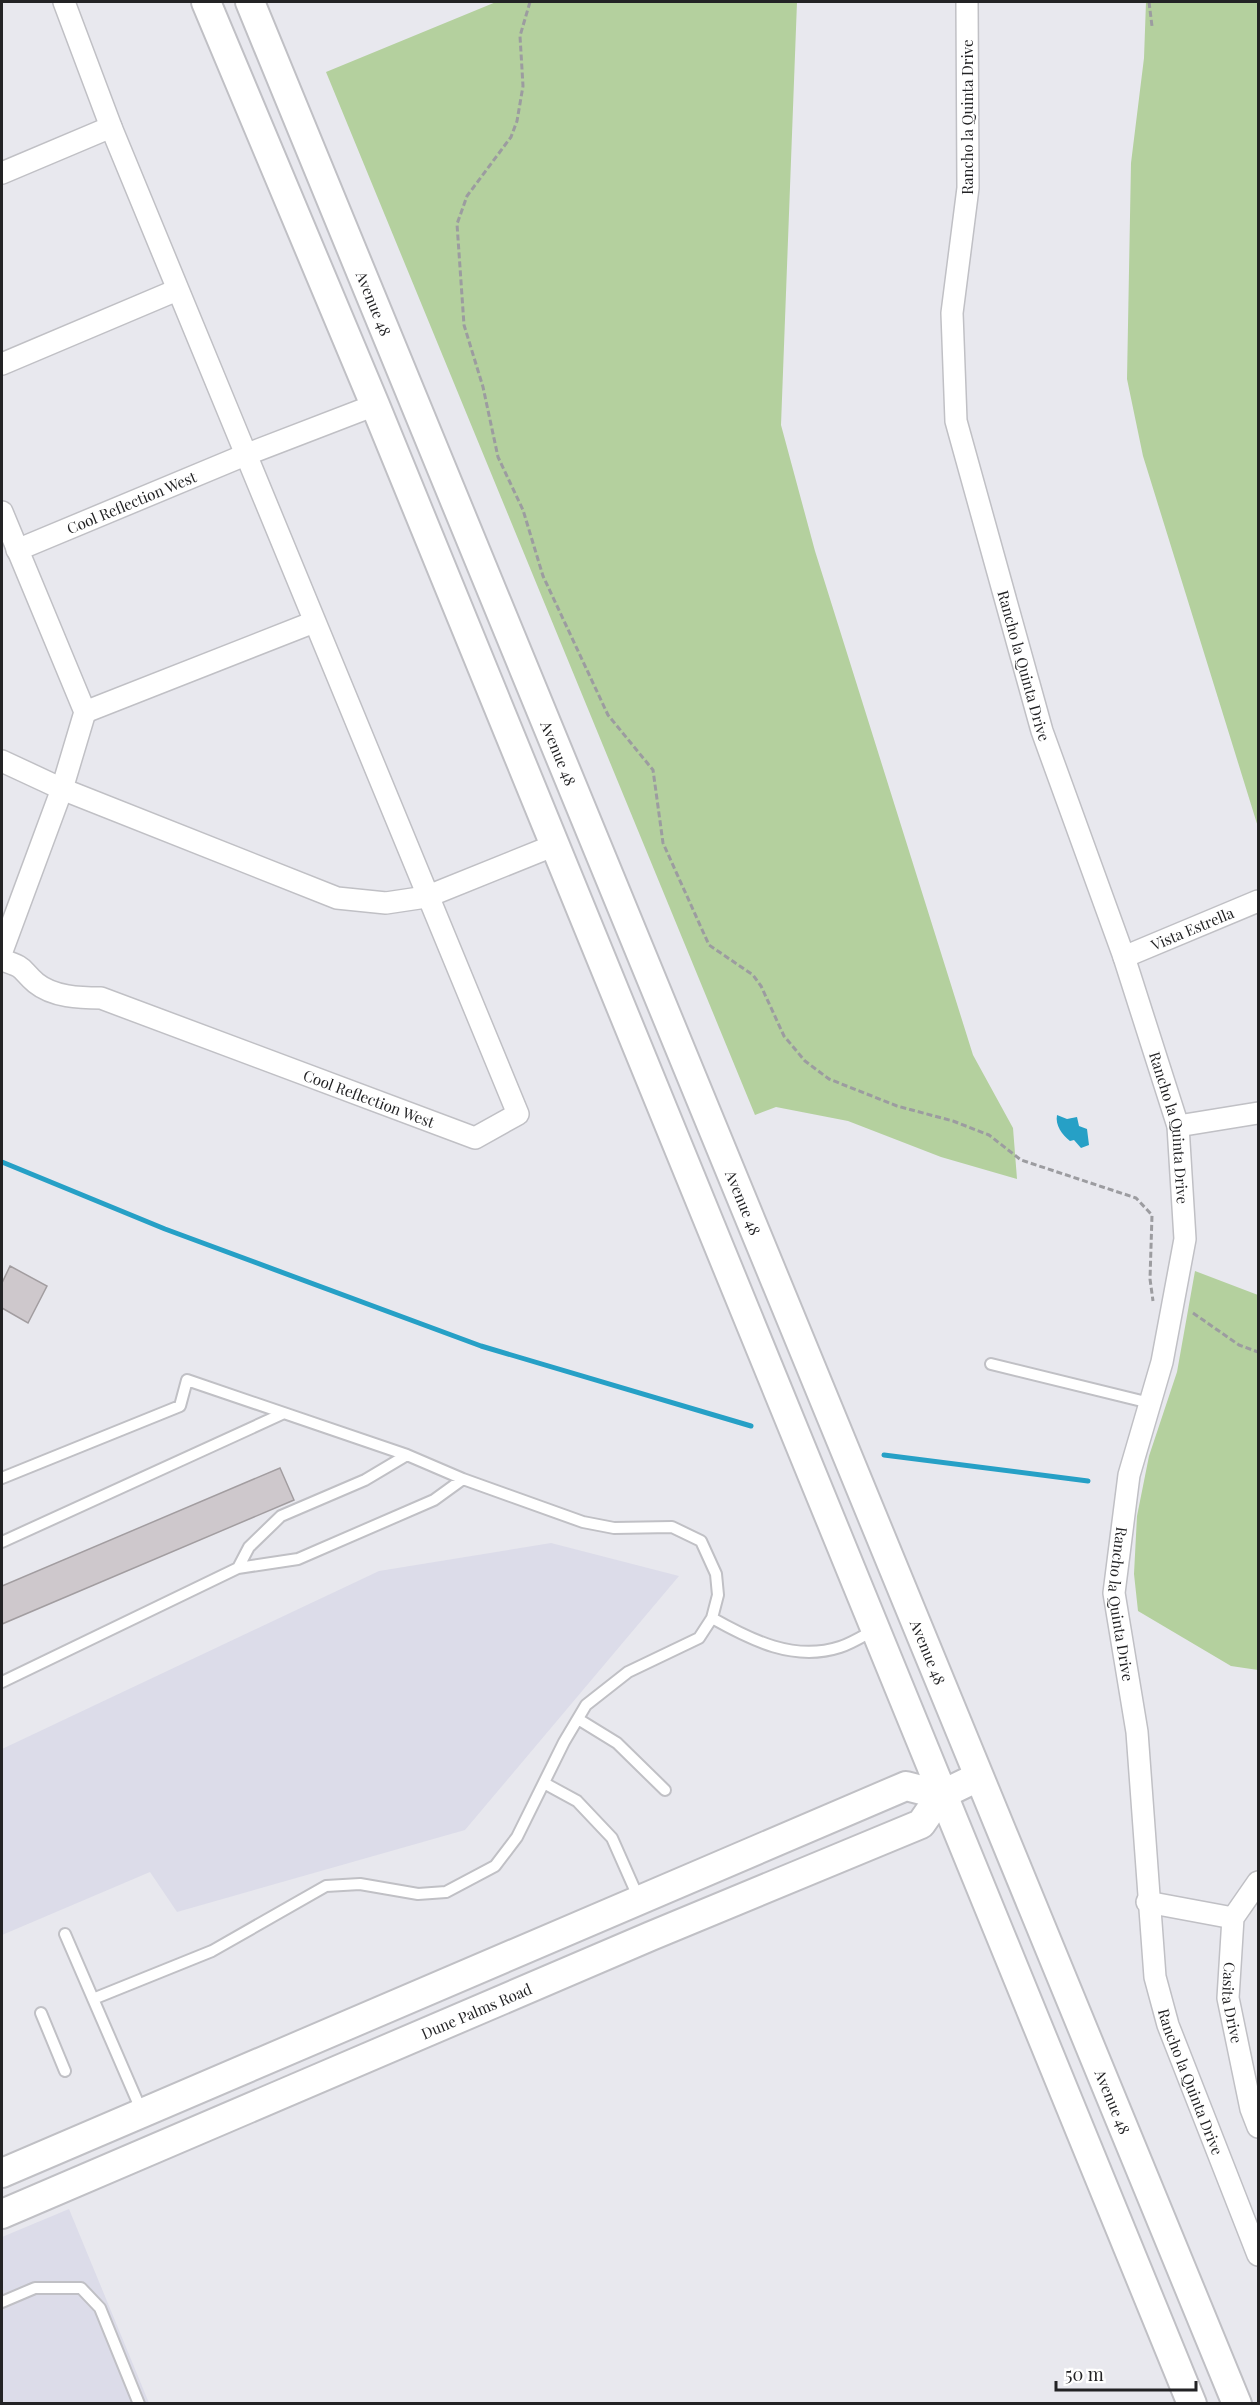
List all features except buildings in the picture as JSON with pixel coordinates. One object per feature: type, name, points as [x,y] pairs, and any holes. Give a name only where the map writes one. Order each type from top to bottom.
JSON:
[{"type":"main road","points":[[206,2],[375,405],[941,1795],[1192,2403]]},
{"type":"main road","name":"Avenue 48","points":[[250,2],[1237,2403]]},
{"type":"main road","points":[[375,405],[387,400],[399,406],[457,547],[496,596]]},
{"type":"main road","points":[[555,845],[591,829]]},
{"type":"main road","name":"Dune Palms Road","points":[[2,2214],[921,1824],[941,1795],[978,1777]]},
{"type":"main road","points":[[2,2173],[906,1786],[941,1795]]},
{"type":"main road","points":[[554,1978],[633,1924],[641,1909],[639,1900]]},
{"type":"main road","points":[[387,2051],[384,2036],[390,2026],[466,1974]]},
{"type":"main road","points":[[70,2185],[139,2134],[143,2125],[142,2112]]},
{"type":"street","name":"Cool Reflection West","points":[[2,960],[22,966],[37,984],[73,998],[100,998],[475,1138],[518,1114],[426,897],[177,290],[111,127],[64,2]]},
{"type":"street","name":"Rancho la Quinta Drive","points":[[967,2],[968,188],[952,313],[956,421],[1042,731],[1124,957],[1178,1126],[1185,1239],[1162,1362],[1129,1474],[1114,1593],[1137,1732],[1147,1902],[1155,1977],[1168,2025],[1258,2255]]},
{"type":"street","points":[[2,173],[111,127]]},
{"type":"street","points":[[2,364],[177,290]]},
{"type":"street","name":"Cool Reflection West","points":[[17,550],[245,455],[375,405]]},
{"type":"street","points":[[2,512],[85,712],[62,789],[2,951]]},
{"type":"street","points":[[85,712],[314,622]]},
{"type":"street","points":[[2,761],[62,789],[337,898],[386,903],[426,897],[555,845]]},
{"type":"street","name":"Vista Estrella","points":[[1124,957],[1258,901]]},
{"type":"street","points":[[1178,1126],[1258,1113]]},
{"type":"street","points":[[1147,1902],[1233,1918],[1258,1882]]},
{"type":"street","name":"Casita Drive","points":[[1233,1918],[1228,1998],[1251,2109],[1258,2127]]},
{"type":"lane","points":[[992,1365],[1150,1403]]},
{"type":"lane","points":[[2,1478],[180,1406],[187,1380],[408,1455],[463,1479],[583,1522],[614,1528],[672,1527],[701,1542],[716,1574],[718,1595],[712,1618],[699,1638],[628,1672],[585,1705],[517,1837],[495,1866],[446,1892],[418,1894],[360,1884],[326,1886],[212,1951],[93,1999]]},
{"type":"lane","points":[[2,1542],[282,1414]]},
{"type":"lane","points":[[238,1568],[249,1547],[281,1516],[365,1480],[408,1455]]},
{"type":"lane","points":[[2,1682],[238,1568],[298,1559],[434,1500],[463,1479]]},
{"type":"lane","points":[[712,1618],[737,1632],[785,1651],[803,1653],[840,1647],[874,1630]]},
{"type":"lane","points":[[578,1719],[617,1743],[665,1790]]},
{"type":"lane","points":[[544,1783],[577,1801],[612,1838],[639,1900]]},
{"type":"lane","points":[[64,1934],[142,2112]]},
{"type":"lane","points":[[41,2013],[65,2071]]},
{"type":"lane","points":[[2,2302],[35,2288],[81,2288],[100,2308],[139,2403]]},
{"type":"path","points":[[530,2],[520,36],[523,86],[512,137],[467,196],[457,224],[464,325],[483,387],[498,456],[523,510],[543,576],[608,715],[653,770],[663,843],[709,945],[753,975],[761,986],[784,1036],[806,1061],[829,1079],[897,1106],[953,1121],[988,1135],[1021,1160],[1043,1169],[1136,1198],[1152,1215],[1150,1288],[1154,1302],[1159,1304]]},
{"type":"path","points":[[1149,2],[1152,26]]},
{"type":"path","points":[[1193,1313],[1239,1345],[1258,1352]]},
{"type":"shaded area","points":[[551,1543],[679,1576],[465,1830],[177,1912],[150,1872],[2,1935],[2,1749],[379,1571]]},
{"type":"shaded area","points":[[69,2209],[149,2403],[2,2404],[2,2237]]},
{"type":"green space","points":[[496,2],[797,2],[781,425],[815,551],[973,1055],[1013,1128],[1017,1179],[941,1157],[848,1121],[776,1107],[755,1115],[326,72]]},
{"type":"green space","points":[[1146,2],[1258,2],[1258,827],[1143,456],[1127,379],[1131,163],[1144,58]]},
{"type":"green space","points":[[1195,1271],[1258,1295],[1258,1670],[1231,1666],[1138,1611],[1134,1574],[1137,1516],[1149,1456],[1177,1372]]},
{"type":"water","points":[[1057,1115],[1067,1119],[1077,1117],[1079,1126],[1087,1129],[1089,1145],[1081,1148],[1074,1140],[1067,1139],[1058,1126]]},
{"type":"waterway","points":[[2,1162],[165,1229],[481,1346],[751,1426]]},
{"type":"waterway","points":[[884,1455],[1088,1481]]}]
